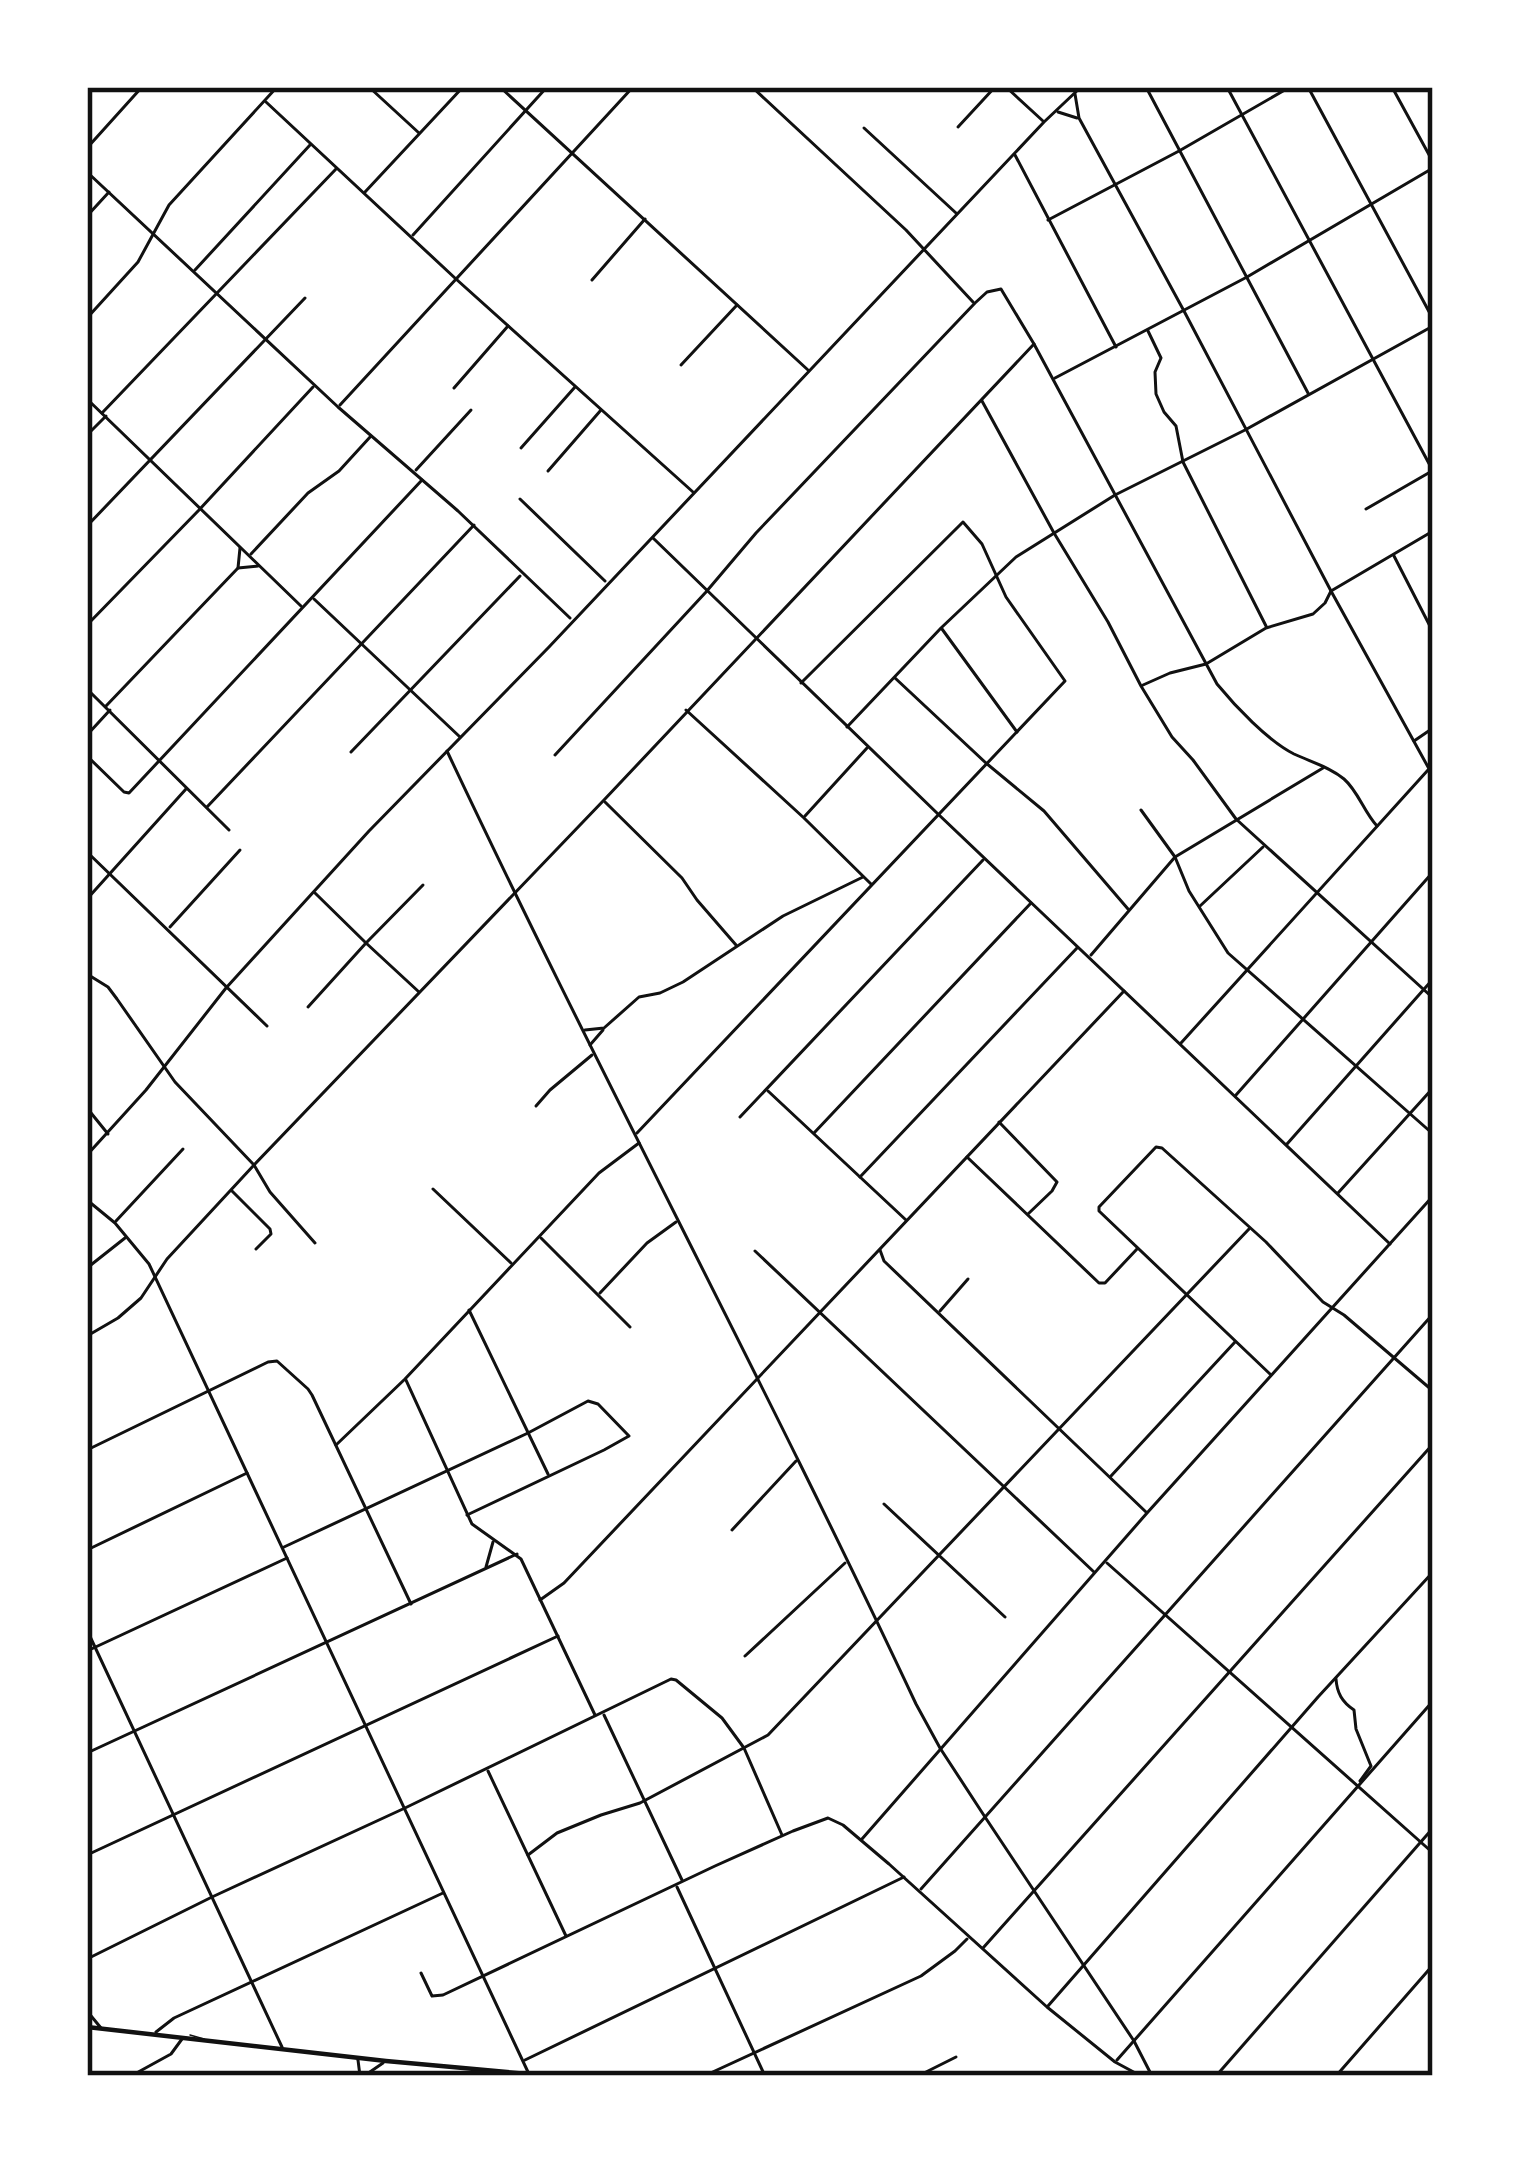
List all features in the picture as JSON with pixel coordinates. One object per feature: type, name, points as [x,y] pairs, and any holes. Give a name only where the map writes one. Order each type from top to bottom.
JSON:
[{"type":"main road","points":[[87,2027],[550,2076]]},
{"type":"street","points":[[87,148],[142,87]]},
{"type":"street","points":[[87,318],[139,262],[169,205],[277,87]]},
{"type":"street","points":[[369,87],[419,133]]},
{"type":"street","points":[[364,194],[463,87]]},
{"type":"street","points":[[500,87],[809,371]]},
{"type":"street","points":[[412,236],[547,87]]},
{"type":"street","points":[[338,407],[633,87]]},
{"type":"street","points":[[752,87],[926,249],[975,303]]},
{"type":"street","points":[[958,128],[995,87]]},
{"type":"street","points":[[1006,87],[1044,122]]},
{"type":"street","points":[[87,1155],[166,1066],[226,988],[369,831],[1082,87]]},
{"type":"street","points":[[1146,87],[1308,393]]},
{"type":"street","points":[[1227,87],[1433,471],[1366,509]]},
{"type":"street","points":[[1048,220],[1290,87]]},
{"type":"street","points":[[847,727],[1016,557],[1115,495],[1245,430],[1433,322],[1308,87]]},
{"type":"street","points":[[1053,379],[1247,277],[1433,165],[1392,87]]},
{"type":"street","points":[[1075,94],[1079,118],[1433,776]]},
{"type":"street","points":[[265,101],[694,492]]},
{"type":"street","points":[[1055,112],[1079,118]]},
{"type":"street","points":[[865,128],[958,215]]},
{"type":"street","points":[[193,272],[311,144]]},
{"type":"street","points":[[1014,154],[1116,347]]},
{"type":"street","points":[[87,435],[338,167]]},
{"type":"street","points":[[87,172],[573,620]]},
{"type":"street","points":[[87,216],[109,192]]},
{"type":"street","points":[[592,280],[645,219]]},
{"type":"street","points":[[555,755],[756,533],[975,303],[994,289],[1004,290],[1231,702],[1275,742],[1349,784],[1377,826]]},
{"type":"street","points":[[87,526],[305,298]]},
{"type":"street","points":[[681,365],[737,305]]},
{"type":"street","points":[[454,388],[508,326]]},
{"type":"street","points":[[1148,330],[1161,358],[1155,372],[1156,394],[1176,426],[1183,462],[1266,628]]},
{"type":"street","points":[[87,1336],[130,1308],[167,1259],[254,1165],[1034,344]]},
{"type":"street","points":[[87,625],[315,384]]},
{"type":"street","points":[[521,448],[575,387]]},
{"type":"street","points":[[87,399],[303,608]]},
{"type":"street","points":[[981,400],[1164,726],[1236,819],[1433,998]]},
{"type":"street","points":[[415,472],[471,410]]},
{"type":"street","points":[[548,471],[601,410]]},
{"type":"street","points":[[249,555],[371,436]]},
{"type":"street","points":[[87,756],[125,793],[424,479]]},
{"type":"street","points":[[520,499],[608,583]]},
{"type":"street","points":[[636,1134],[1065,682],[1006,597],[982,544],[965,522],[801,683]]},
{"type":"street","points":[[207,807],[474,525]]},
{"type":"street","points":[[1141,686],[1206,664],[1266,628],[1313,614],[1331,591],[1433,531]]},
{"type":"street","points":[[652,537],[1390,1244]]},
{"type":"street","points":[[87,735],[238,568],[240,546]]},
{"type":"street","points":[[1393,555],[1433,632]]},
{"type":"street","points":[[238,568],[260,566]]},
{"type":"street","points":[[351,752],[523,574]]},
{"type":"street","points":[[313,598],[461,737]]},
{"type":"street","points":[[941,628],[1017,732]]},
{"type":"street","points":[[894,677],[1053,821],[1128,909]]},
{"type":"street","points":[[87,688],[229,830]]},
{"type":"street","points":[[686,710],[872,885]]},
{"type":"street","points":[[1413,742],[1433,728]]},
{"type":"street","points":[[804,818],[868,746]]},
{"type":"street","points":[[448,752],[940,1748],[1134,2041],[1152,2076]]},
{"type":"street","points":[[1090,956],[1175,857],[1324,767]]},
{"type":"street","points":[[1180,1045],[1429,770]]},
{"type":"street","points":[[87,899],[187,787]]},
{"type":"street","points":[[604,800],[682,878],[737,946]]},
{"type":"street","points":[[1141,810],[1175,857],[1228,952],[1433,1134]]},
{"type":"street","points":[[1199,907],[1265,845]]},
{"type":"street","points":[[168,928],[240,850]]},
{"type":"street","points":[[87,852],[266,1026]]},
{"type":"street","points":[[740,1117],[984,858]]},
{"type":"street","points":[[1234,1096],[1433,872]]},
{"type":"street","points":[[590,1045],[639,997],[670,989],[783,916],[863,877]]},
{"type":"street","points":[[308,1007],[423,885]]},
{"type":"street","points":[[314,893],[419,992]]},
{"type":"street","points":[[814,1133],[1031,903]]},
{"type":"street","points":[[860,1177],[1078,947]]},
{"type":"street","points":[[87,974],[108,987],[186,1094],[254,1165],[270,1192],[315,1243]]},
{"type":"street","points":[[1286,1146],[1433,979]]},
{"type":"street","points":[[540,1600],[564,1583],[1125,991]]},
{"type":"street","points":[[583,1030],[604,1028]]},
{"type":"street","points":[[536,1106],[595,1053]]},
{"type":"street","points":[[1337,1195],[1433,1088]]},
{"type":"street","points":[[767,1090],[907,1221]]},
{"type":"street","points":[[87,1108],[108,1134]]},
{"type":"street","points":[[999,1122],[1057,1182],[1027,1215]]},
{"type":"street","points":[[335,1446],[405,1379],[599,1173],[640,1142]]},
{"type":"street","points":[[1272,1376],[1099,1208],[1158,1147],[1333,1310],[1433,1391]]},
{"type":"street","points":[[115,1222],[183,1149]]},
{"type":"street","points":[[967,1157],[1099,1283],[1138,1247]]},
{"type":"street","points":[[434,1189],[512,1264]]},
{"type":"street","points":[[231,1190],[271,1229],[256,1249]]},
{"type":"street","points":[[861,1840],[1433,1196]]},
{"type":"street","points":[[87,1200],[115,1222],[149,1264],[529,2073]]},
{"type":"street","points":[[598,1294],[647,1243],[677,1221]]},
{"type":"street","points":[[528,1855],[569,1827],[623,1810],[773,1732],[1249,1229]]},
{"type":"street","points":[[87,1268],[127,1237]]},
{"type":"street","points":[[539,1237],[630,1327]]},
{"type":"street","points":[[879,1248],[884,1261]]},
{"type":"street","points":[[754,1251],[1095,1573]]},
{"type":"street","points":[[871,1257],[884,1261],[1148,1513]]},
{"type":"street","points":[[939,1312],[968,1279]]},
{"type":"street","points":[[469,1308],[549,1476]]},
{"type":"street","points":[[920,1891],[1433,1314]]},
{"type":"street","points":[[1110,1477],[1236,1341]]},
{"type":"street","points":[[87,1450],[277,1361],[308,1389],[411,1604]]},
{"type":"street","points":[[405,1379],[467,1515],[479,1532],[517,1554],[596,1716]]},
{"type":"street","points":[[282,1548],[588,1401],[598,1404],[629,1436],[467,1515]]},
{"type":"street","points":[[982,1949],[1433,1444]]},
{"type":"street","points":[[732,1530],[799,1460]]},
{"type":"street","points":[[87,1550],[248,1473]]},
{"type":"street","points":[[884,1504],[1005,1617]]},
{"type":"street","points":[[484,1570],[494,1540]]},
{"type":"street","points":[[87,1753],[517,1554]]},
{"type":"street","points":[[87,1651],[287,1558]]},
{"type":"street","points":[[745,1656],[848,1561]]},
{"type":"street","points":[[1106,1562],[1433,1853]]},
{"type":"street","points":[[1047,2007],[1433,1572]]},
{"type":"street","points":[[87,1630],[283,2048]]},
{"type":"street","points":[[87,1855],[558,1636]]},
{"type":"street","points":[[1336,1678],[1336,1689],[1354,1709],[1356,1729],[1371,1766],[1360,1785]]},
{"type":"street","points":[[87,1959],[663,1681],[676,1680],[722,1718],[744,1748],[782,1836]]},
{"type":"street","points":[[1115,2062],[1433,1701]]},
{"type":"street","points":[[604,1713],[683,1882]]},
{"type":"street","points":[[487,1768],[566,1938]]},
{"type":"street","points":[[421,1973],[435,1998],[828,1818],[843,1825],[904,1877],[1047,2007],[1115,2062],[1141,2076]]},
{"type":"street","points":[[1216,2076],[1433,1828]]},
{"type":"street","points":[[523,1846],[540,1844]]},
{"type":"street","points":[[524,2061],[904,1877]]},
{"type":"street","points":[[677,1886],[765,2076]]},
{"type":"street","points":[[154,2033],[174,2018],[445,1892]]},
{"type":"street","points":[[704,2076],[929,1971],[968,1937]]},
{"type":"street","points":[[1336,2076],[1433,1965]]},
{"type":"street","points":[[87,2011],[102,2029]]},
{"type":"street","points":[[131,2076],[171,2054],[186,2037]]},
{"type":"street","points":[[358,2057],[362,2076],[386,2061]]},
{"type":"street","points":[[918,2076],[956,2057]]},
{"type":"street","points":[[438,2076],[439,2064]]}]
